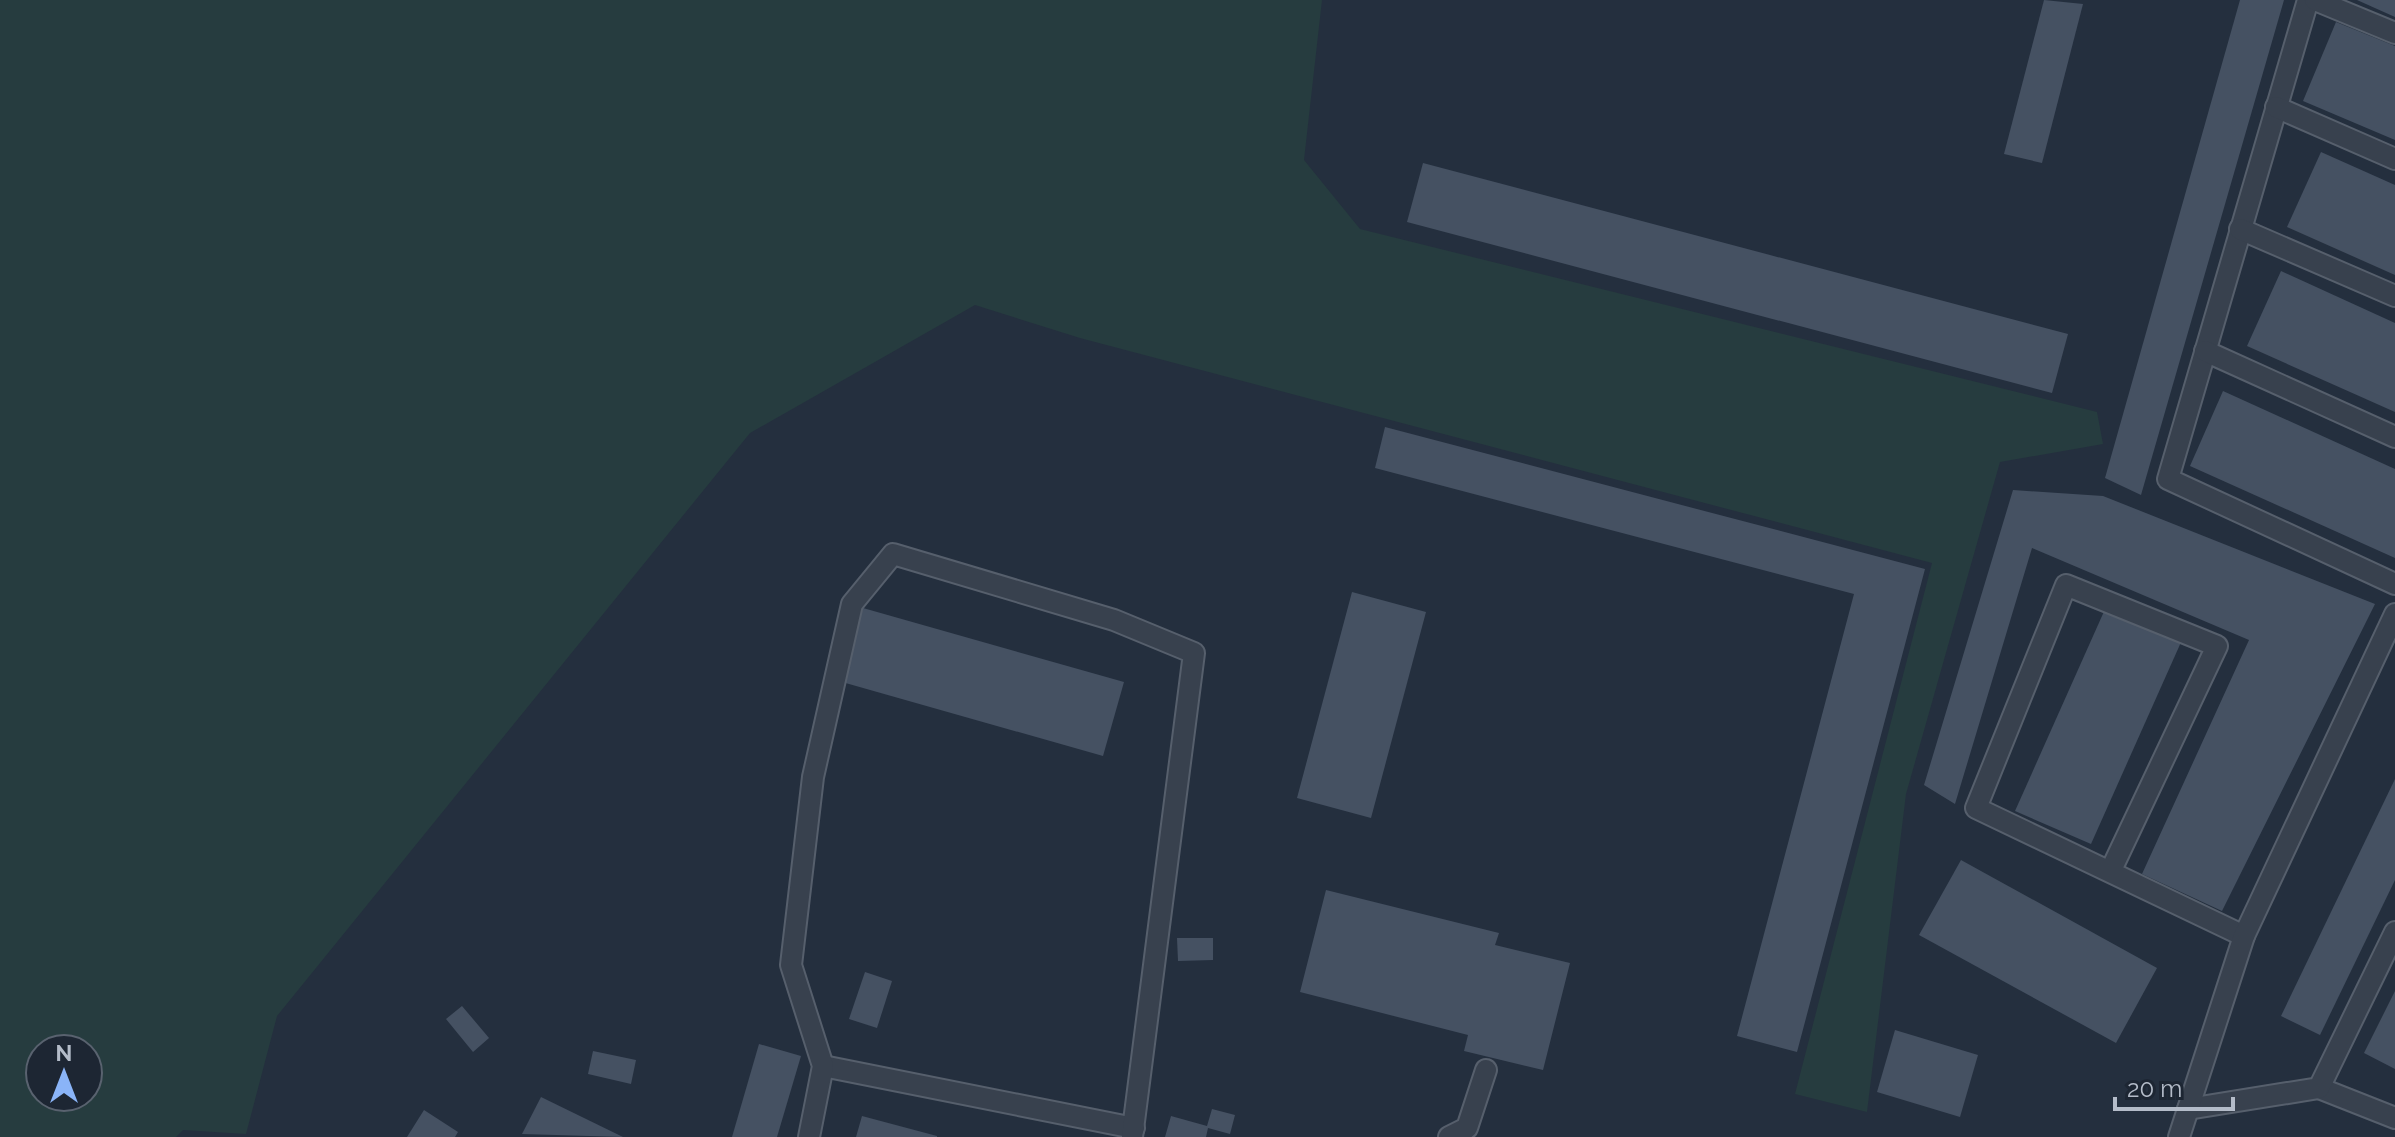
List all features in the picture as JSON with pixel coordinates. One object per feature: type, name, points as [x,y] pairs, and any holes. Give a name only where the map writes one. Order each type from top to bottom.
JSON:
[{"type":"lane","points":[[2308,0],[2168,479],[2395,584]]},
{"type":"lane","points":[[2315,0],[2395,33]]},
{"type":"lane","points":[[2276,107],[2395,159]]},
{"type":"lane","points":[[2240,229],[2395,296]]},
{"type":"lane","points":[[2205,351],[2395,437]]},
{"type":"lane","points":[[809,1137],[823,1066],[791,965],[813,777],[852,604],[893,554],[1114,620],[1194,653],[1133,1132],[823,1066]]},
{"type":"lane","points":[[2111,870],[2217,646],[2066,585],[1976,808],[2244,936]]},
{"type":"lane","points":[[2179,1137],[2244,936],[2395,614]]},
{"type":"lane","points":[[2319,1088],[2395,932]]},
{"type":"lane","points":[[1449,1137],[1467,1128],[1486,1070]]},
{"type":"lane","points":[[2188,1109],[2319,1088],[2395,1118]]},
{"type":"green space","points":[[0,0],[1322,0],[1304,160],[1360,229],[2097,412],[2103,444],[2000,462],[1906,794],[1867,1112],[1795,1094],[1932,563],[1080,338],[975,305],[750,433],[277,1016],[246,1134],[183,1130],[176,1137],[0,1137]]},
{"type":"building","points":[[2044,0],[2083,4],[2042,163],[2004,154]]},
{"type":"building","points":[[2240,0],[2284,0],[2141,495],[2105,478]]},
{"type":"building","points":[[2357,0],[2395,0],[2395,17]]},
{"type":"building","points":[[2336,22],[2395,46],[2395,140],[2303,101]]},
{"type":"building","points":[[2321,152],[2395,185],[2395,275],[2287,227]]},
{"type":"building","points":[[1423,163],[2068,334],[2052,393],[1407,222]]},
{"type":"building","points":[[2281,271],[2395,323],[2395,412],[2247,346]]},
{"type":"building","points":[[2223,391],[2395,469],[2395,558],[2190,466]]},
{"type":"building","points":[[1385,427],[1925,569],[1797,1052],[1737,1036],[1854,594],[1375,468]]},
{"type":"building","points":[[2013,490],[2103,496],[2375,604],[2222,911],[2142,874],[2249,640],[2032,548],[1955,804],[1924,785]]},
{"type":"building","points":[[1352,592],[1426,612],[1371,818],[1297,798]]},
{"type":"building","points":[[2106,607],[2182,640],[2091,844],[2015,811]]},
{"type":"building","points":[[863,608],[1124,682],[1103,756],[842,682]]},
{"type":"building","points":[[2395,779],[2395,880],[2320,1035],[2281,1016]]},
{"type":"building","points":[[1961,860],[2157,968],[2116,1043],[1919,935]]},
{"type":"building","points":[[1326,890],[1499,933],[1495,945],[1570,963],[1543,1070],[1464,1051],[1468,1035],[1300,992]]},
{"type":"building","points":[[1177,938],[1213,938],[1213,960],[1178,961]]},
{"type":"building","points":[[865,972],[892,981],[877,1028],[849,1019]]},
{"type":"building","points":[[2395,991],[2395,1069],[2364,1053]]},
{"type":"building","points":[[462,1006],[489,1038],[473,1052],[446,1019]]},
{"type":"building","points":[[1895,1030],[1978,1055],[1960,1117],[1877,1092]]},
{"type":"building","points":[[759,1044],[801,1056],[777,1137],[732,1137]]},
{"type":"building","points":[[593,1051],[636,1060],[631,1084],[588,1074]]},
{"type":"building","points":[[541,1097],[623,1137],[522,1134]]},
{"type":"building","points":[[1212,1109],[1235,1115],[1230,1134],[1208,1128],[1206,1137],[1165,1137],[1171,1116],[1207,1126]]},
{"type":"building","points":[[424,1110],[458,1132],[455,1137],[407,1137]]},
{"type":"building","points":[[862,1116],[937,1136],[937,1137],[856,1137]]}]
